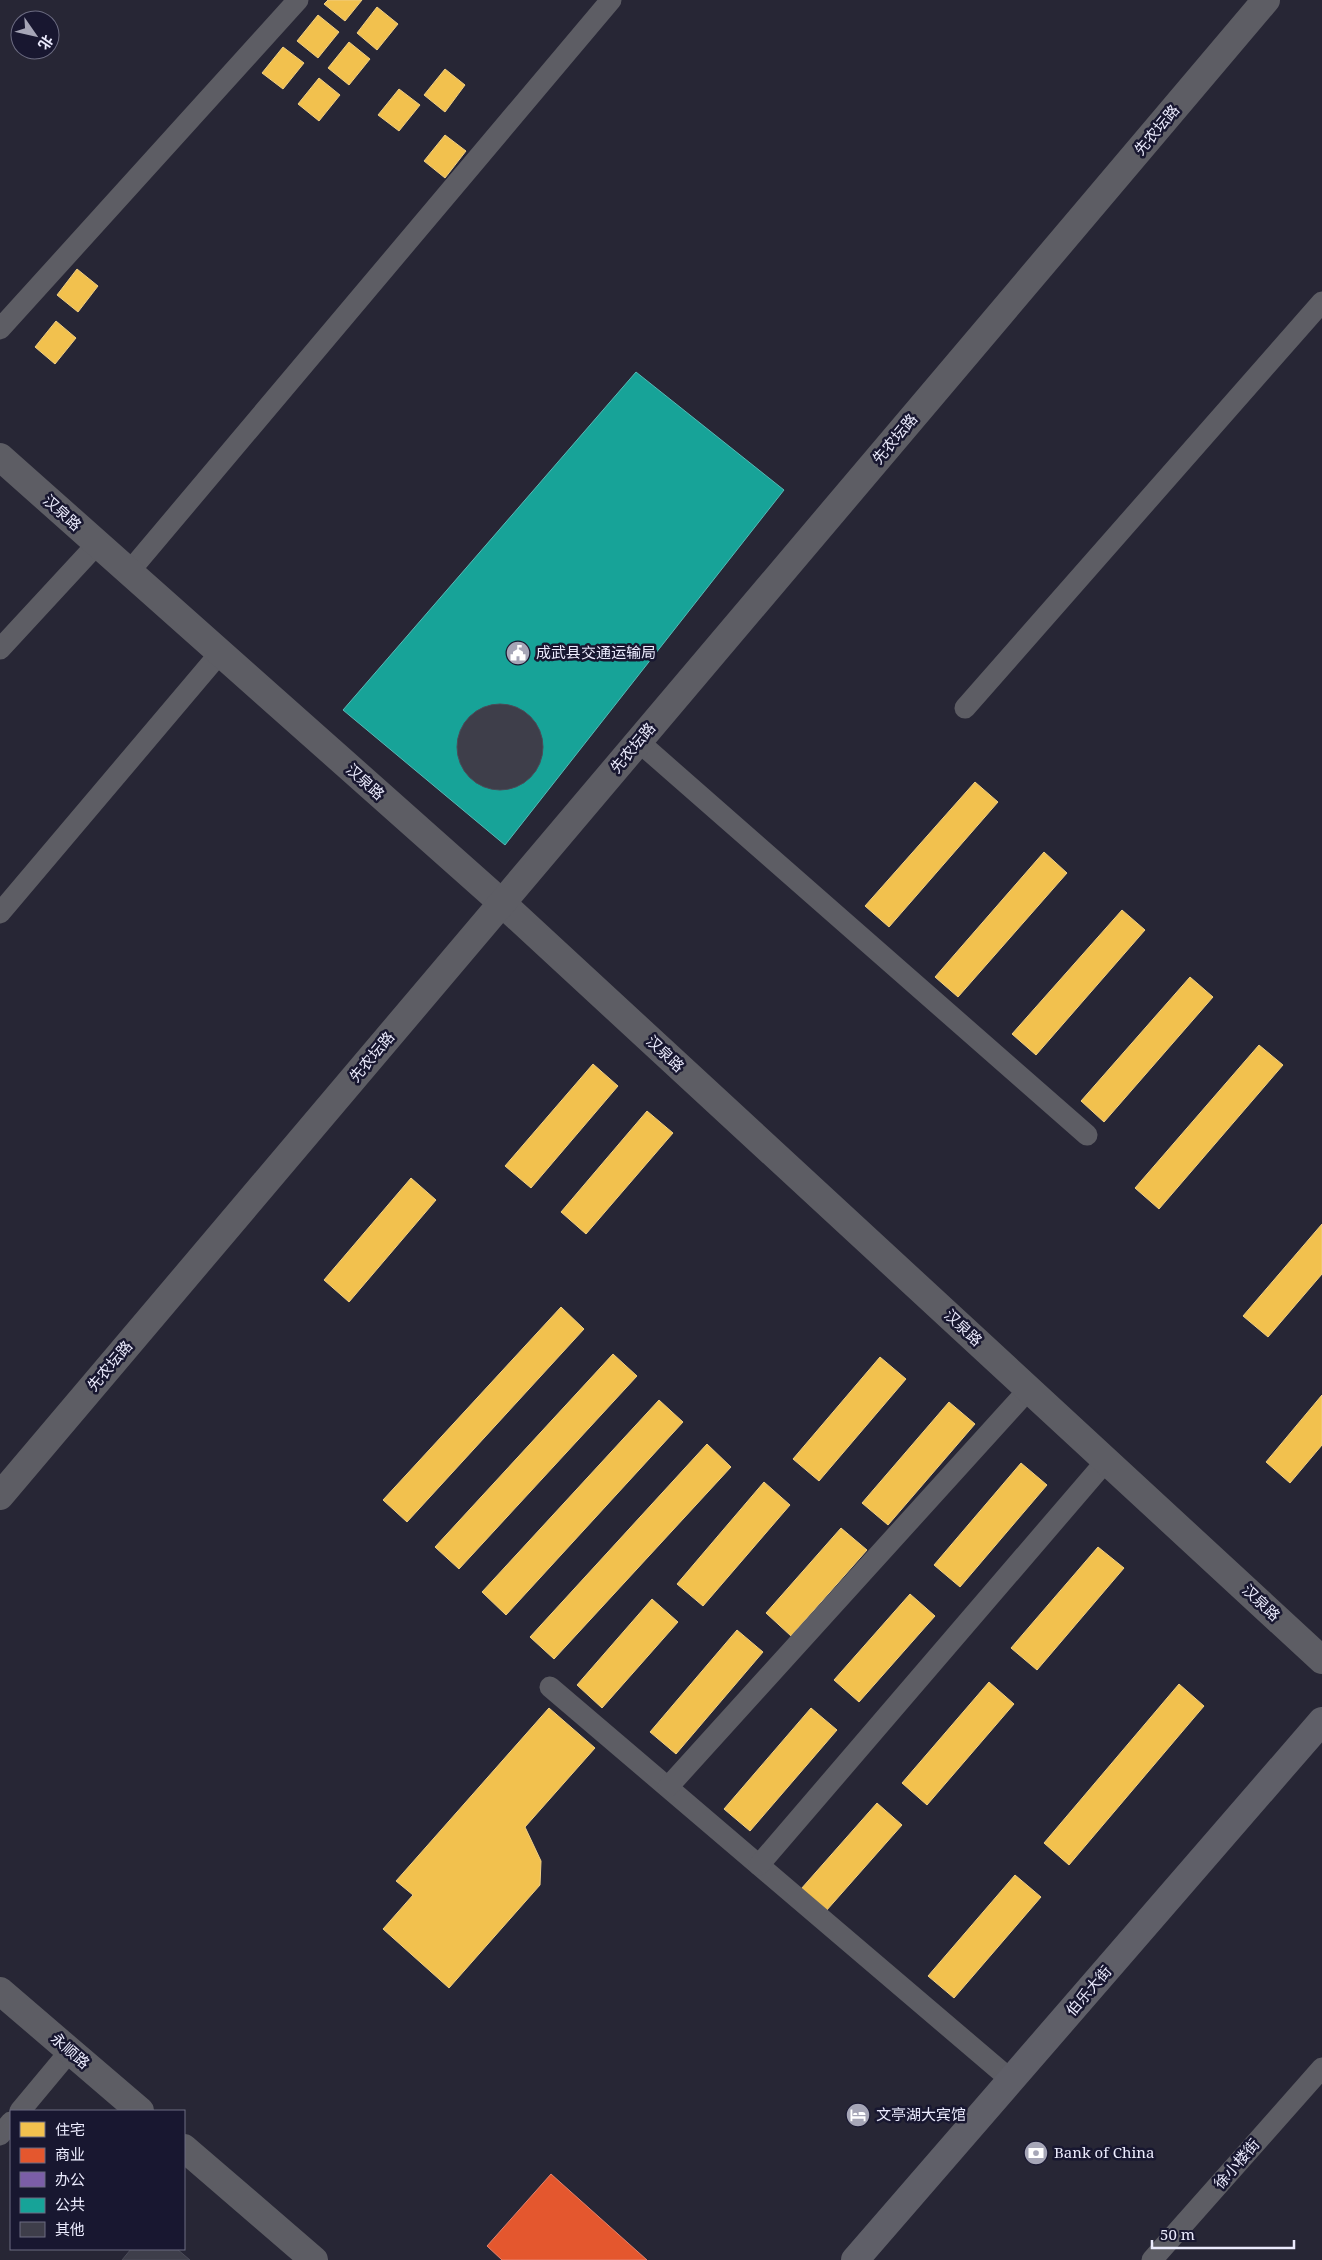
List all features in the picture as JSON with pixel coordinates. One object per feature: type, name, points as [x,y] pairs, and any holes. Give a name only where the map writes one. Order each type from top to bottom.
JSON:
[{"type":"main road","name":"伯乐大街","points":[[855,2260],[1322,1721]]},
{"type":"street","points":[[0,329],[298,0]]},
{"type":"street","points":[[129,572],[611,0]]},
{"type":"street","name":"先农坛路","points":[[0,1496],[1266,0]]},
{"type":"street","points":[[965,708],[1322,302]]},
{"type":"street","name":"汉泉路","points":[[0,457],[502,903],[1322,1660]]},
{"type":"street","points":[[0,649],[98,544]]},
{"type":"street","points":[[0,913],[220,653]]},
{"type":"street","points":[[639,742],[1087,1135]]},
{"type":"street","points":[[668,1787],[1029,1389]]},
{"type":"street","points":[[759,1865],[1106,1461]]},
{"type":"street","points":[[550,1687],[1011,2080]]},
{"type":"street","name":"永顺路","points":[[0,1991],[139,2110]]},
{"type":"street","points":[[21,2110],[70,2051]]},
{"type":"street","name":"徐小楼街","points":[[1152,2260],[1322,2068]]},
{"type":"street","points":[[0,2135],[10,2123]]},
{"type":"street","points":[[185,2149],[314,2260]]},
{"type":"building: 住宅","points":[[328,0],[362,0],[345,21],[324,4]]},
{"type":"building: 住宅","points":[[377,7],[398,24],[377,50],[357,33]]},
{"type":"building: 住宅","points":[[318,15],[339,32],[318,58],[297,41]]},
{"type":"building: 住宅","points":[[349,42],[370,59],[349,85],[328,68]]},
{"type":"building: 住宅","points":[[283,47],[304,63],[283,89],[262,73]]},
{"type":"building: 住宅","points":[[445,69],[465,85],[445,112],[424,95]]},
{"type":"building: 住宅","points":[[319,78],[340,95],[319,121],[298,104]]},
{"type":"building: 住宅","points":[[399,89],[420,105],[399,131],[378,115]]},
{"type":"building: 住宅","points":[[445,135],[466,151],[445,178],[424,161]]},
{"type":"building: 住宅","points":[[77,269],[98,286],[78,312],[57,295]]},
{"type":"building: 住宅","points":[[56,321],[76,338],[55,364],[35,347]]},
{"type":"building: 住宅","points":[[975,782],[998,802],[889,927],[865,906]]},
{"type":"building: 住宅","points":[[1044,852],[1067,873],[958,997],[935,977]]},
{"type":"building: 住宅","points":[[1122,910],[1145,930],[1036,1055],[1012,1034]]},
{"type":"building: 住宅","points":[[1190,977],[1213,997],[1104,1122],[1081,1101]]},
{"type":"building: 住宅","points":[[1259,1045],[1283,1065],[1159,1209],[1135,1188]]},
{"type":"building: 住宅","points":[[593,1064],[618,1086],[531,1188],[505,1166]]},
{"type":"building: 住宅","points":[[647,1111],[673,1133],[586,1234],[561,1212]]},
{"type":"building: 住宅","points":[[411,1178],[436,1200],[349,1302],[324,1280]]},
{"type":"building: 住宅","points":[[1322,1224],[1322,1274],[1268,1337],[1243,1316]]},
{"type":"building: 住宅","points":[[561,1307],[584,1329],[407,1522],[383,1500]]},
{"type":"building: 住宅","points":[[613,1354],[637,1376],[459,1569],[435,1547]]},
{"type":"building: 住宅","points":[[880,1357],[906,1379],[819,1481],[793,1459]]},
{"type":"building: 住宅","points":[[1322,1395],[1322,1445],[1290,1483],[1266,1462]]},
{"type":"building: 住宅","points":[[659,1400],[683,1422],[506,1615],[482,1592]]},
{"type":"building: 住宅","points":[[949,1402],[975,1424],[888,1525],[862,1503]]},
{"type":"building: 住宅","points":[[707,1444],[731,1467],[554,1659],[530,1637]]},
{"type":"building: 住宅","points":[[1021,1463],[1047,1485],[960,1587],[934,1565]]},
{"type":"building: 住宅","points":[[764,1482],[790,1505],[703,1606],[677,1584]]},
{"type":"building: 住宅","points":[[841,1528],[867,1550],[791,1636],[766,1613]]},
{"type":"building: 住宅","points":[[1098,1547],[1124,1568],[1037,1670],[1011,1648]]},
{"type":"building: 住宅","points":[[910,1594],[935,1616],[859,1702],[834,1680]]},
{"type":"building: 住宅","points":[[652,1599],[678,1622],[602,1708],[577,1685]]},
{"type":"building: 住宅","points":[[737,1630],[763,1652],[676,1754],[650,1732]]},
{"type":"building: 住宅","points":[[989,1682],[1014,1704],[927,1805],[902,1783]]},
{"type":"building: 住宅","points":[[1179,1684],[1204,1706],[1069,1865],[1044,1843]]},
{"type":"building: 住宅","points":[[549,1708],[595,1748],[525,1827],[541,1861],[540,1885],[449,1988],[383,1929],[413,1895],[396,1881]]},
{"type":"building: 住宅","points":[[811,1708],[837,1730],[750,1831],[724,1809]]},
{"type":"building: 住宅","points":[[877,1803],[902,1825],[826,1911],[801,1889]]},
{"type":"building: 住宅","points":[[1015,1875],[1041,1897],[954,1998],[928,1976]]},
{"type":"building: 商业","points":[[551,2174],[647,2260],[502,2260],[487,2246]]},
{"type":"building: 办公","points":[[685,574],[700,587],[608,696],[592,683]]},
{"type":"building: 公共","points":[[636,372],[784,490],[505,845],[343,710]]},
{"type":"building: 其他","points":[[500,704],[517,707],[531,716],[540,730],[543,747],[540,764],[531,778],[517,787],[500,790],[483,787],[469,778],[460,764],[457,747],[460,730],[469,716],[483,707]]},
{"type":"building: 其他","points":[[130,2250],[178,2250],[190,2260],[122,2260]]},
{"type":"place","name":"成武县交通运输局","points":[[518,653]]},
{"type":"place","name":"文亭湖大宾馆","points":[[858,2115]]},
{"type":"place","name":"Bank of China","points":[[1036,2153]]}]
